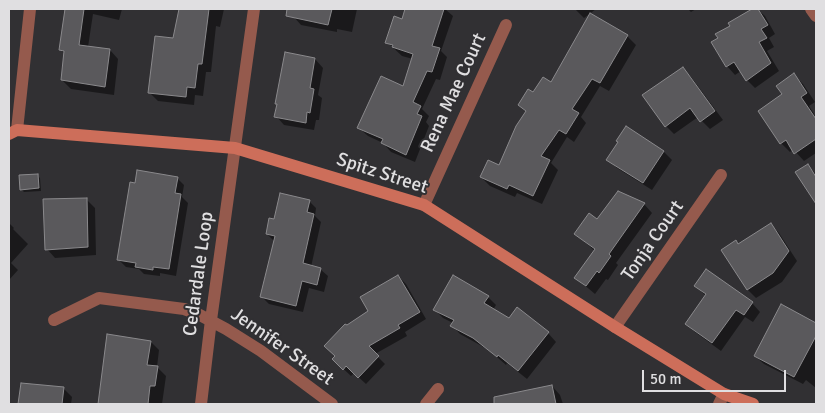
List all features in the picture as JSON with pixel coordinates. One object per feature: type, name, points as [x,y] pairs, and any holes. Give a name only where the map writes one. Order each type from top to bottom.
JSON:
[{"type":"street","points":[[13,132],[30,9]]},
{"type":"street","name":"Cedardale Loop","points":[[201,404],[254,9]]},
{"type":"street","points":[[811,9],[816,16]]},
{"type":"street","name":"Rena Mae Court","points":[[424,205],[506,25]]},
{"type":"street","name":"Spitz Street","points":[[13,132],[235,148],[424,205],[615,327],[722,399],[753,404]]},
{"type":"street","name":"Tonja Court","points":[[615,327],[721,176]]},
{"type":"street","name":"Jennifer Street","points":[[54,320],[99,298],[184,309],[211,320],[261,351],[332,404]]},
{"type":"street","points":[[426,404],[438,389]]},
{"type":"building","points":[[65,9],[84,9],[79,45],[110,49],[105,87],[61,80],[64,51],[59,50]]},
{"type":"building","points":[[179,9],[209,9],[202,64],[198,64],[195,88],[187,87],[186,97],[148,93],[155,36],[173,38]]},
{"type":"building","points":[[287,9],[332,9],[328,25],[286,16]]},
{"type":"building","points":[[405,9],[444,9],[432,46],[440,48],[432,72],[427,71],[413,102],[421,106],[417,114],[422,116],[406,155],[381,143],[383,139],[357,128],[381,76],[403,86],[413,54],[385,43],[394,16],[402,19]]},
{"type":"building","points":[[752,9],[758,9],[768,25],[761,29],[767,38],[759,42],[771,63],[746,81],[734,62],[726,67],[711,42],[718,38],[715,34],[730,26],[728,23]]},
{"type":"building","points":[[590,13],[628,35],[600,83],[592,79],[572,109],[579,113],[566,134],[559,130],[541,156],[550,160],[533,196],[509,185],[507,189],[480,177],[488,160],[499,165],[516,126],[526,111],[518,105],[528,89],[533,92],[543,77],[551,82]]},
{"type":"building","points":[[285,52],[315,58],[310,88],[314,89],[310,113],[307,112],[306,123],[274,117]]},
{"type":"building","points":[[683,67],[715,111],[700,122],[690,108],[665,127],[642,95]]},
{"type":"building","points":[[794,73],[807,93],[801,97],[816,119],[816,139],[794,154],[786,140],[780,144],[758,111],[782,94],[776,86]]},
{"type":"building","points":[[626,126],[664,151],[643,183],[606,160]]},
{"type":"building","points":[[808,164],[816,177],[816,204],[795,172]]},
{"type":"building","points":[[137,170],[178,177],[175,193],[181,194],[169,269],[153,267],[153,270],[135,267],[136,263],[117,260],[130,182],[135,183]]},
{"type":"building","points":[[38,174],[39,188],[20,190],[19,175]]},
{"type":"building","points":[[618,191],[645,203],[609,254],[611,256],[599,273],[597,271],[586,286],[574,278],[595,249],[574,234],[589,213],[597,219]]},
{"type":"building","points":[[280,193],[310,200],[307,212],[314,214],[303,263],[321,268],[317,285],[302,281],[296,306],[260,297],[275,236],[266,234],[269,218],[274,219]]},
{"type":"building","points":[[87,198],[88,247],[45,250],[43,199]]},
{"type":"building","points":[[771,223],[789,251],[773,273],[747,290],[721,250],[736,240],[738,244]]},
{"type":"building","points":[[706,269],[753,302],[744,315],[736,310],[712,343],[685,324],[706,294],[694,286]]},
{"type":"building","points":[[398,275],[420,312],[398,325],[400,328],[369,346],[379,356],[358,378],[346,366],[343,370],[332,359],[335,356],[324,346],[345,324],[347,325],[368,311],[360,297]]},
{"type":"building","points":[[453,275],[489,296],[484,303],[509,318],[517,307],[549,332],[518,371],[473,338],[450,326],[454,320],[433,310]]},
{"type":"building","points":[[781,304],[816,323],[816,336],[794,377],[754,356]]},
{"type":"building","points":[[107,334],[151,341],[147,365],[158,366],[155,386],[150,386],[148,404],[98,404]]},
{"type":"building","points":[[21,383],[64,387],[62,404],[18,404]]},
{"type":"building","points":[[552,385],[556,404],[494,404],[494,397]]}]
